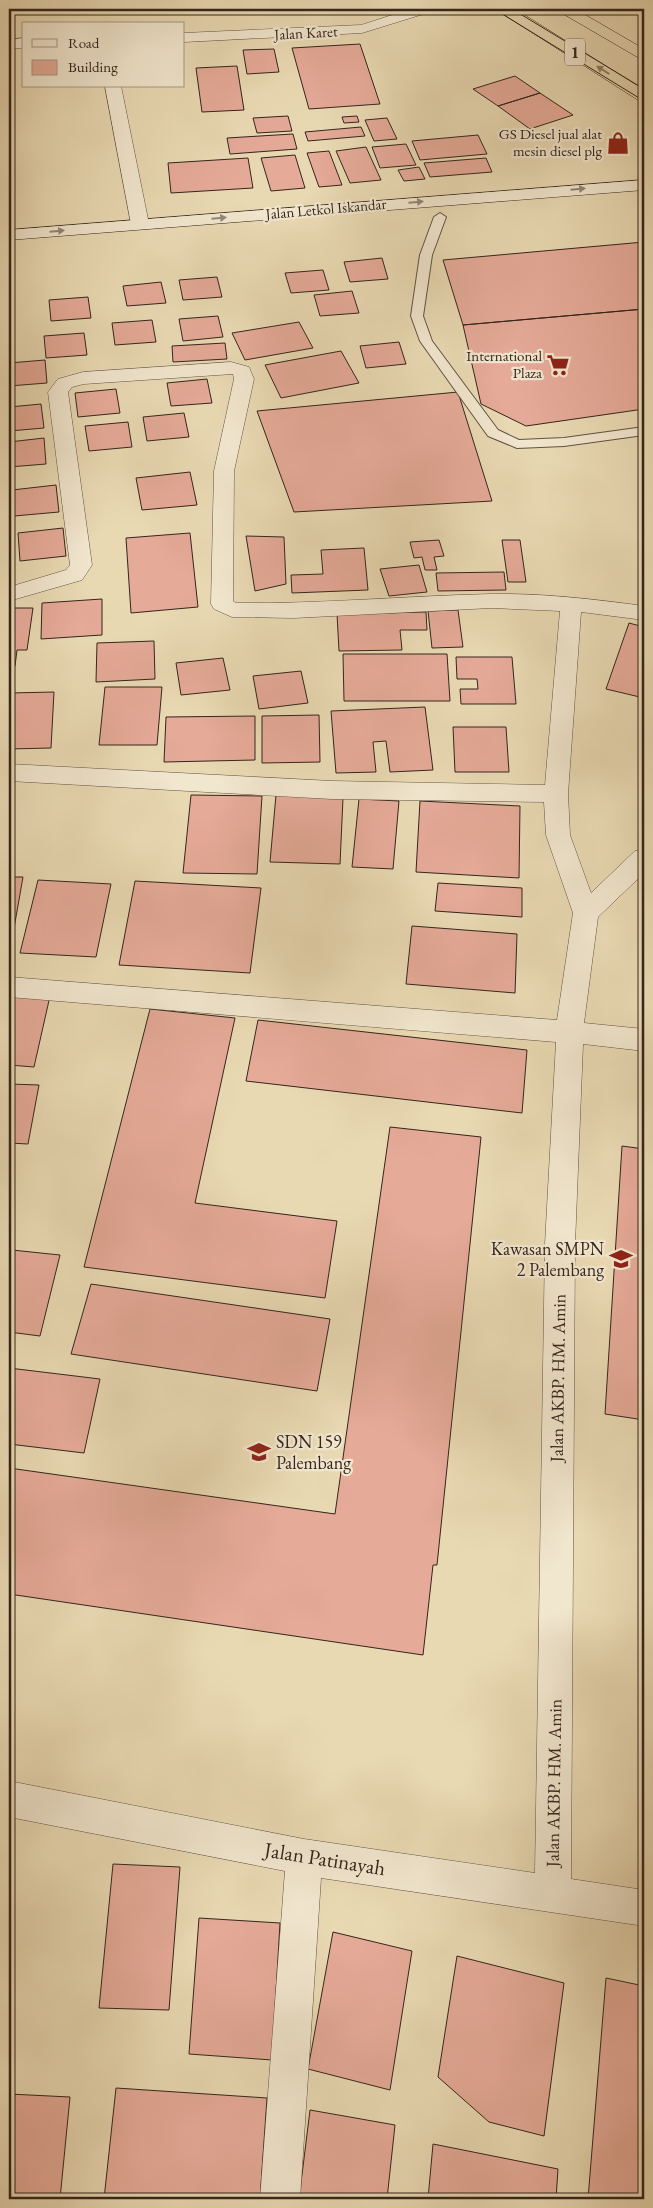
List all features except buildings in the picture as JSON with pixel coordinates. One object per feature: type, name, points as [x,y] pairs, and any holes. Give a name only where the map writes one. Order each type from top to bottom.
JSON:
[{"type":"highway","name":"1","points":[[505,9],[644,97]]},
{"type":"highway","name":"1","points":[[564,9],[644,55]]},
{"type":"street","name":"Jalan Karet","points":[[185,38],[362,30],[425,9]]},
{"type":"street","points":[[9,44],[22,43]]},
{"type":"street","points":[[113,88],[140,224]]},
{"type":"street","name":"Jalan Letkol Iskandar","points":[[9,235],[644,184]]},
{"type":"street","name":"Jalan Letkol Iskandar","points":[[9,251],[575,207]]},
{"type":"street","points":[[9,594],[74,575],[82,565],[58,392],[65,383],[83,378],[230,368],[242,371],[244,379],[224,471],[222,604],[232,610],[294,611],[491,601],[571,604],[644,612]]},
{"type":"street","points":[[571,604],[568,662],[556,794],[558,835],[586,913],[644,858]]},
{"type":"street","points":[[9,773],[332,790],[556,794]]},
{"type":"street","name":"Jalan AKBP. HM. Amin","points":[[553,1895],[560,1244],[570,1049],[569,1032],[586,913]]},
{"type":"street","points":[[9,987],[569,1032],[644,1040]]},
{"type":"street","name":"Jalan Patinayah","points":[[9,1799],[304,1857],[644,1908]]},
{"type":"street","points":[[280,2199],[304,1857]]},
{"type":"lane","points":[[440,217],[426,255],[417,316],[426,341],[493,433],[517,444],[564,442],[644,431]]},
{"type":"tram line","points":[[494,9],[644,101]]},
{"type":"tram line","points":[[512,9],[644,89]]},
{"type":"place","name":"GS Diesel jual alat mesin diesel plg","points":[[618,143]]},
{"type":"place","name":"International Plaza","points":[[558,365]]},
{"type":"place","name":"Kawasan SMPN 2 Palembang","points":[[621,1259]]},
{"type":"place","name":"SDN 159 Palembang","points":[[259,1452]]}]
